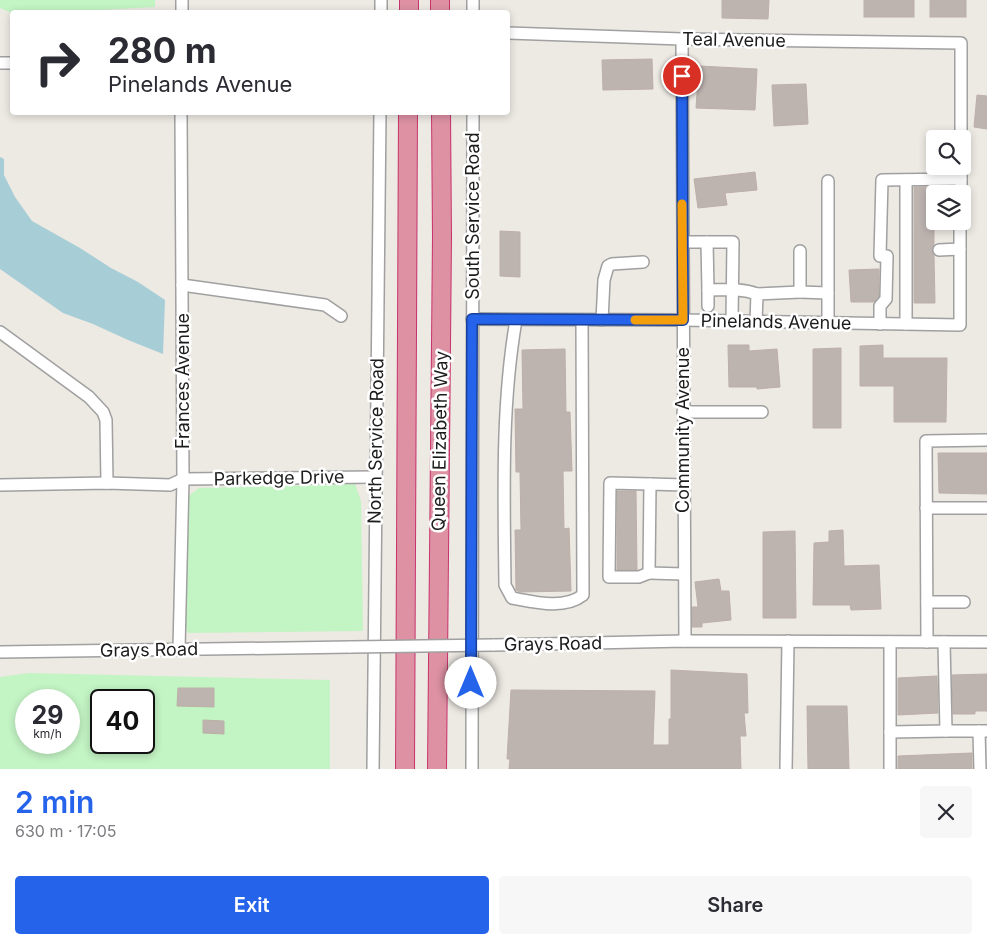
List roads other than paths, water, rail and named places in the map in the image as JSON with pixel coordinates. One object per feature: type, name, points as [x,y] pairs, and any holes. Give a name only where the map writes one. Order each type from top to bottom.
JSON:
[{"type":"highway","name":"Queen Elizabeth Way","points":[[404,769],[408,115]]},
{"type":"highway","name":"Queen Elizabeth Way","points":[[437,769],[442,237],[441,115]]},
{"type":"street","name":"Teal Avenue","points":[[510,34],[682,39],[961,43],[961,130]]},
{"type":"street","name":"Community Avenue","points":[[682,39],[684,641]]},
{"type":"street","name":"Frances Avenue","points":[[179,649],[183,479],[181,115]]},
{"type":"street","name":"North Service Road","points":[[373,769],[380,115]]},
{"type":"street","name":"South Service Road","points":[[472,769],[473,115]]},
{"type":"street","points":[[961,175],[961,185]]},
{"type":"street","points":[[880,324],[880,306],[886,299],[887,256],[880,256],[882,180],[961,179]]},
{"type":"street","points":[[906,180],[906,324]]},
{"type":"street","points":[[828,181],[828,323]]},
{"type":"street","points":[[939,250],[960,249],[960,230]]},
{"type":"street","points":[[683,242],[733,242],[732,321]]},
{"type":"street","points":[[708,242],[708,306]]},
{"type":"street","name":"Pinelands Avenue","points":[[472,319],[683,320],[960,325],[960,249]]},
{"type":"street","points":[[800,251],[800,292]]},
{"type":"street","points":[[602,320],[604,280],[608,266],[612,264],[643,262]]},
{"type":"street","points":[[182,285],[325,305],[341,316]]},
{"type":"street","points":[[708,290],[746,290],[757,294],[828,293]]},
{"type":"street","points":[[756,322],[757,294]]},
{"type":"street","points":[[516,320],[510,356],[507,400],[505,585],[512,598],[544,604],[576,601],[583,595],[582,320]]},
{"type":"street","points":[[0,332],[81,391],[97,404],[103,412],[106,420],[107,483]]},
{"type":"street","points":[[683,412],[762,412]]},
{"type":"street","points":[[927,642],[926,441],[987,440]]},
{"type":"street","name":"Parkedge Drive","points":[[0,485],[107,483],[170,485],[183,479],[375,476]]},
{"type":"street","points":[[684,485],[610,483],[609,577],[639,577],[649,572],[684,574]]},
{"type":"street","points":[[649,572],[650,484]]},
{"type":"street","points":[[926,508],[987,508]]},
{"type":"street","points":[[927,602],[964,602]]},
{"type":"street","name":"Grays Road","points":[[0,652],[684,641],[987,642]]},
{"type":"street","points":[[786,769],[788,641]]},
{"type":"street","points":[[890,642],[890,769]]},
{"type":"street","points":[[944,642],[946,732]]},
{"type":"street","points":[[890,732],[983,731],[980,769]]},
{"type":"water","points":[[0,157],[4,159],[4,175],[15,197],[32,221],[138,282],[165,300],[163,354],[63,313],[0,269]]}]
